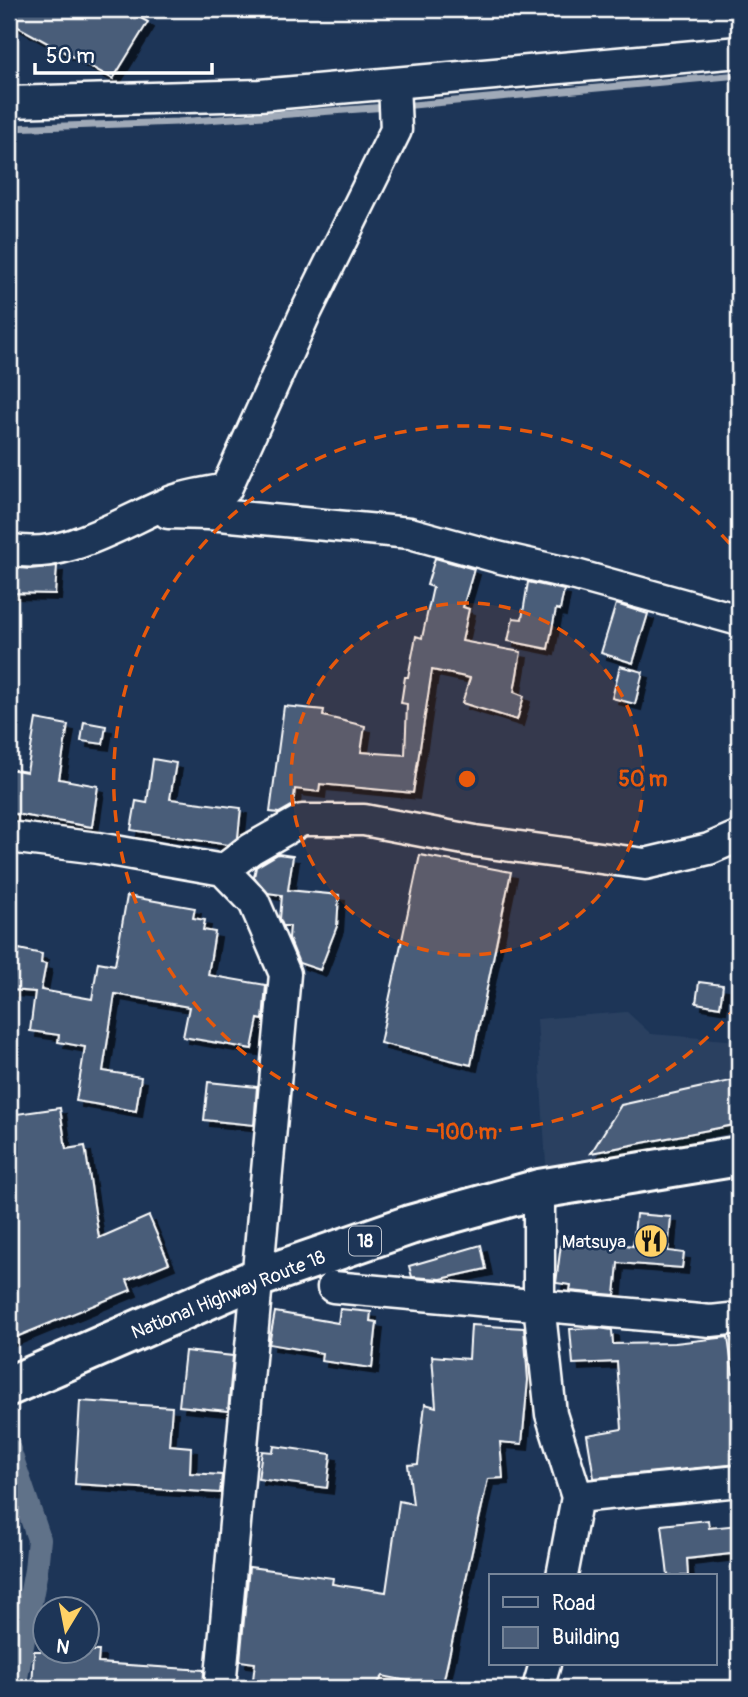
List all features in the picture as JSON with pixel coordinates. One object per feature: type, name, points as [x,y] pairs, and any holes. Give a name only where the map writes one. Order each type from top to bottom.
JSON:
[{"type":"highway","name":"National Highway Route 18","points":[[9,1386],[257,1278],[410,1225],[539,1189],[739,1156]]},
{"type":"street","points":[[9,102],[394,90],[739,51]]},
{"type":"street","points":[[9,549],[27,554],[61,548],[169,502],[226,489],[304,316],[396,130],[394,90]]},
{"type":"street","points":[[150,512],[209,514],[410,533],[739,620]]},
{"type":"street","points":[[223,870],[251,849],[302,820],[364,820],[475,841],[645,864],[709,849],[739,836]]},
{"type":"street","points":[[9,837],[98,848],[223,870],[254,902],[285,974],[220,1688]]},
{"type":"street","points":[[539,1189],[539,1304],[551,1414],[577,1497],[562,1574]]},
{"type":"street","points":[[333,1287],[711,1321],[739,1318]]},
{"type":"street","points":[[577,1497],[739,1481]]},
{"type":"street","points":[[538,1688],[544,1666]]},
{"type":"shaded area","points":[[627,1012],[651,1034],[739,1041],[739,1141],[547,1180],[537,1019]]},
{"type":"building","points":[[9,9],[124,9],[148,22],[113,79],[9,22]]},
{"type":"building","points":[[435,558],[474,569],[463,607],[469,609],[462,641],[521,652],[514,692],[524,696],[517,720],[462,703],[470,678],[432,670],[413,793],[320,784],[319,792],[295,789],[293,805],[279,813],[270,812],[284,706],[324,710],[323,716],[365,726],[361,752],[405,755],[407,704],[401,703],[416,636],[422,638],[433,587],[427,585]]},
{"type":"building","points":[[57,566],[55,594],[9,593],[9,567],[30,569]]},
{"type":"building","points":[[528,582],[564,590],[560,610],[556,609],[548,649],[508,641],[513,618],[522,619]]},
{"type":"building","points":[[616,604],[648,614],[633,663],[601,653]]},
{"type":"building","points":[[620,666],[643,672],[635,704],[612,698]]},
{"type":"building","points":[[36,719],[68,725],[59,779],[98,786],[92,827],[9,813],[9,769],[27,772]]},
{"type":"building","points":[[84,722],[106,726],[103,744],[81,741]]},
{"type":"building","points":[[153,759],[176,763],[170,799],[241,808],[238,837],[228,845],[131,830],[136,801],[147,803]]},
{"type":"building","points":[[278,854],[293,856],[288,890],[339,895],[337,926],[320,970],[299,963],[289,938],[290,926],[283,926],[280,919],[282,895],[268,893],[254,877],[256,867]]},
{"type":"building","points":[[420,855],[511,872],[471,1065],[380,1043]]},
{"type":"building","points":[[127,896],[195,908],[193,918],[205,920],[203,930],[215,932],[208,975],[266,985],[263,1020],[258,1019],[252,1049],[183,1037],[189,1007],[115,994],[103,1071],[141,1077],[136,1111],[76,1101],[85,1047],[58,1042],[59,1035],[30,1031],[35,992],[11,990],[19,949],[42,954],[41,963],[46,964],[41,990],[92,999],[98,962],[115,965]]},
{"type":"building","points":[[699,982],[723,985],[720,1007],[696,1003]]},
{"type":"building","points":[[739,1079],[739,1124],[591,1153],[621,1105]]},
{"type":"building","points":[[208,1082],[257,1087],[254,1125],[204,1120]]},
{"type":"building","points":[[60,1108],[66,1149],[85,1146],[99,1238],[149,1216],[169,1263],[127,1280],[131,1290],[9,1340],[9,1115]]},
{"type":"building","points":[[636,1214],[671,1217],[668,1251],[684,1253],[682,1268],[618,1263],[615,1295],[570,1291],[571,1285],[556,1283],[562,1236],[633,1246]]},
{"type":"building","points":[[481,1245],[486,1269],[441,1279],[412,1277],[409,1266]]},
{"type":"building","points":[[340,1309],[371,1312],[370,1321],[377,1322],[372,1368],[321,1361],[322,1353],[269,1344],[275,1312],[338,1323]]},
{"type":"building","points":[[471,1325],[524,1328],[528,1380],[522,1444],[500,1442],[503,1478],[488,1479],[442,1688],[383,1676],[374,1688],[252,1688],[255,1663],[240,1661],[249,1567],[333,1578],[332,1584],[386,1592],[399,1501],[413,1504],[408,1465],[418,1464],[425,1404],[436,1407],[432,1356],[469,1359]]},
{"type":"building","points":[[570,1329],[612,1330],[613,1344],[675,1343],[728,1337],[733,1374],[738,1373],[739,1464],[594,1478],[587,1435],[622,1429],[617,1362],[573,1364]]},
{"type":"building","points":[[185,1351],[233,1356],[228,1411],[179,1406]]},
{"type":"building","points":[[80,1401],[172,1407],[169,1445],[191,1447],[190,1473],[222,1475],[220,1493],[75,1484]]},
{"type":"building","points":[[274,1446],[331,1454],[327,1488],[258,1479],[262,1451],[273,1452]]},
{"type":"building","points":[[708,1520],[709,1528],[739,1525],[739,1553],[687,1559],[688,1574],[668,1574],[662,1525]]},
{"type":"building","points":[[102,1663],[204,1670],[203,1688],[32,1688],[33,1666],[102,1666]]},
{"type":"waterway","points":[[402,106],[739,75]]},
{"type":"waterway","points":[[9,128],[178,122],[387,107]]},
{"type":"waterway","points":[[9,1450],[39,1539],[36,1570],[14,1688]]},
{"type":"place","name":"Matsuya","points":[[651,1241]]}]
